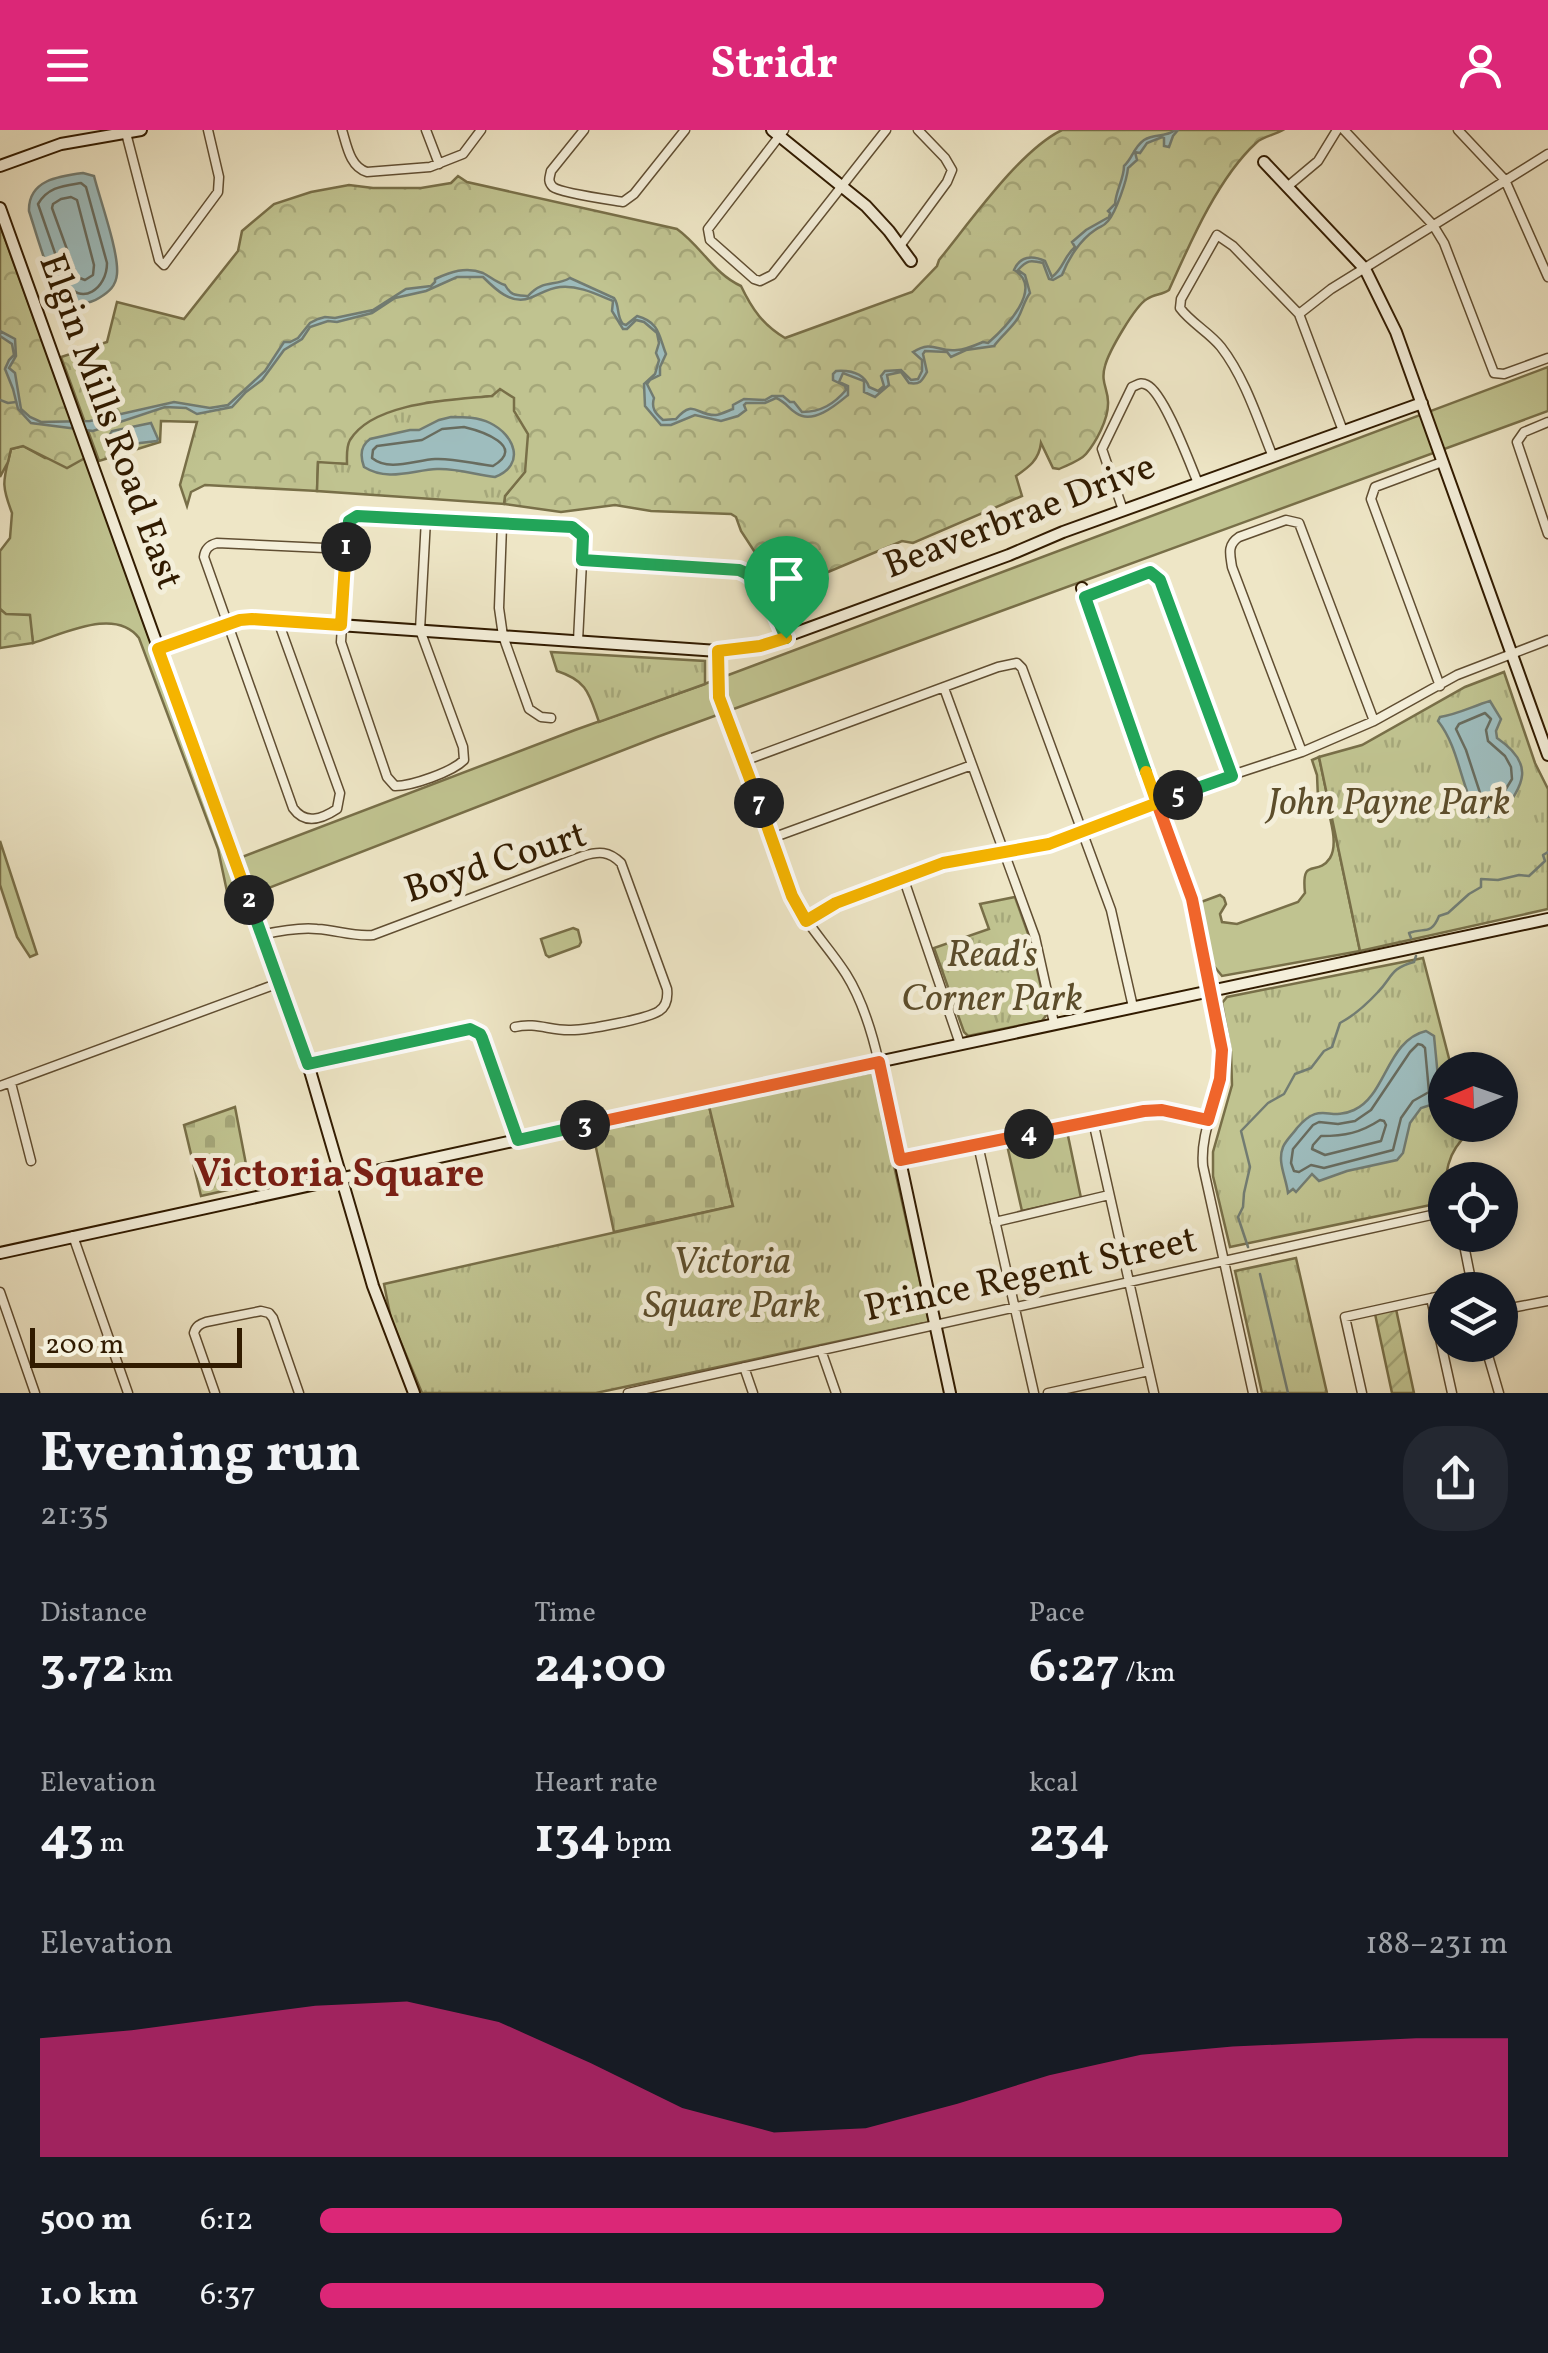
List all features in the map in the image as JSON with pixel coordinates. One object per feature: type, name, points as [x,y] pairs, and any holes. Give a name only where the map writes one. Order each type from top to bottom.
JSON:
[{"type":"street","points":[[0,166],[60,144],[140,130]]},
{"type":"street","points":[[126,133],[159,260],[164,265],[218,192],[220,178],[208,130]]},
{"type":"street","points":[[342,130],[354,164],[363,171],[421,170],[439,164],[462,154],[481,130]]},
{"type":"street","points":[[426,130],[439,164]]},
{"type":"street","points":[[584,130],[551,170],[552,185],[562,191],[622,202],[634,194],[685,130]]},
{"type":"street","points":[[886,130],[842,185],[772,275],[754,280],[710,240],[708,229],[778,132],[842,185],[866,206],[911,262]]},
{"type":"street","points":[[900,246],[952,170],[918,130]]},
{"type":"street","points":[[1287,187],[1318,162],[1341,130],[1433,225],[1444,242],[1494,373],[1504,374],[1548,358]]},
{"type":"street","points":[[1458,130],[1505,180],[1548,278]]},
{"type":"street","points":[[1298,314],[1331,289],[1548,154]]},
{"type":"street","points":[[1264,162],[1365,270],[1396,332],[1548,756]]},
{"type":"street","name":"Elgin Mills Road East","points":[[0,208],[308,1064],[373,1286],[414,1393]]},
{"type":"street","points":[[1273,456],[1229,358],[1218,342],[1182,312],[1180,304],[1218,236],[1233,246],[1298,314],[1344,431]]},
{"type":"street","points":[[1535,245],[1548,240]]},
{"type":"street","points":[[1123,510],[1102,449],[1132,387],[1141,383],[1150,386],[1163,403],[1198,483]]},
{"type":"street","name":"Beaverbrae Drive","points":[[158,649],[228,623],[252,619],[718,651],[760,646],[1422,403]]},
{"type":"street","points":[[1548,422],[1524,432],[1517,442],[1548,534]]},
{"type":"street","points":[[1440,686],[1371,498],[1375,487],[1442,462]]},
{"type":"street","points":[[426,520],[420,630],[463,747],[464,760],[454,768],[395,786],[342,649],[346,548],[349,521],[354,516],[572,527],[583,536],[578,641]]},
{"type":"street","points":[[1302,752],[1232,567],[1230,547],[1239,538],[1286,520],[1299,524],[1374,720]]},
{"type":"street","points":[[502,525],[499,608],[503,636],[529,709],[551,718]]},
{"type":"street","points":[[278,620],[340,794],[336,808],[310,820],[300,817],[294,808],[204,557],[212,544],[346,548]]},
{"type":"street","points":[[582,560],[746,572],[766,594],[786,638]]},
{"type":"street","points":[[1232,776],[1160,580],[1150,572],[1084,592],[1192,899],[1223,1058],[1203,1141],[1203,1166],[1253,1393]]},
{"type":"street","points":[[806,921],[836,903],[943,863],[1049,844],[1302,752],[1374,720],[1458,675],[1548,640]]},
{"type":"street","points":[[718,651],[719,697],[792,896],[852,984],[866,1016],[950,1393]]},
{"type":"street","points":[[744,761],[1018,663],[1111,910],[1133,1006]]},
{"type":"street","points":[[944,688],[1035,937],[1054,1023]]},
{"type":"street","points":[[772,838],[972,765]]},
{"type":"street","name":"Boyd Court","points":[[261,934],[317,928],[373,935],[583,856],[601,852],[615,857],[621,863],[667,990],[664,1006],[660,1011],[636,1018],[576,1030],[534,1024],[515,1027]]},
{"type":"street","points":[[903,877],[960,1044]]},
{"type":"street","points":[[0,1252],[1548,919]]},
{"type":"street","points":[[0,1086],[279,984]]},
{"type":"street","points":[[308,1064],[470,1029],[478,1033],[518,1140]]},
{"type":"street","points":[[11,1083],[31,1161]]},
{"type":"street","points":[[900,1160],[1135,1112],[1162,1110],[1208,1120]]},
{"type":"street","points":[[1092,1121],[1154,1393]]},
{"type":"street","points":[[978,1145],[1034,1393]]},
{"type":"street","points":[[995,1222],[1109,1195]]},
{"type":"street","name":"Prince Regent Street","points":[[628,1393],[1428,1216]]},
{"type":"street","points":[[73,1236],[128,1393]]},
{"type":"street","points":[[0,1292],[35,1393]]},
{"type":"street","points":[[1362,1393],[1345,1317],[1428,1299]]},
{"type":"street","points":[[1518,1306],[1548,1300]]},
{"type":"street","points":[[215,1393],[194,1333],[199,1324],[261,1311],[273,1318],[299,1393]]},
{"type":"street","points":[[821,1350],[836,1393]]},
{"type":"street","points":[[1445,1362],[1452,1393]]},
{"type":"street","points":[[1490,1362],[1498,1393]]},
{"type":"street","points":[[744,1366],[753,1393]]},
{"type":"street","points":[[1048,1393],[1149,1371]]},
{"type":"street","points":[[672,1383],[676,1393]]},
{"type":"green space","points":[[1062,130],[1283,130],[1259,141],[1242,157],[1206,212],[1169,290],[1142,303],[1123,330],[1104,372],[1106,417],[1083,456],[1059,469],[1053,468],[1041,443],[1036,459],[1016,476],[1022,496],[913,543],[902,541],[797,585],[779,589],[731,514],[651,511],[615,505],[561,512],[504,504],[505,496],[525,471],[492,396],[426,403],[347,464],[318,463],[317,491],[205,485],[191,492],[187,506],[180,485],[197,422],[161,421],[160,442],[99,461],[61,357],[107,342],[117,302],[184,319],[238,251],[242,231],[274,204],[349,185],[421,188],[451,183],[458,176],[467,182],[677,229],[723,274],[741,286],[759,316],[785,338],[912,292],[937,266],[996,188],[1029,153]]},
{"type":"green space","points":[[0,225],[85,458],[67,468],[23,446],[11,449],[0,477]]},
{"type":"green space","points":[[1548,367],[1548,411],[657,737],[256,893],[242,857]]},
{"type":"green space","points":[[500,389],[514,398],[514,411],[528,434],[525,472],[505,496],[504,504],[317,491],[318,462],[347,464],[350,440],[376,418],[414,405],[492,396]]},
{"type":"green space","points":[[23,446],[45,458],[85,458],[241,896],[229,901],[218,849],[139,638],[117,624],[103,624],[33,643],[29,615],[6,615],[0,609],[0,551],[10,538],[12,513],[5,475],[11,449]]},
{"type":"green space","points":[[0,609],[6,614],[30,615],[33,643],[0,648]]},
{"type":"green space","points":[[551,652],[705,661],[705,684],[599,722],[586,690],[575,679],[557,671]]},
{"type":"green space","name":"John Payne Park","points":[[1504,672],[1535,763],[1548,789],[1548,909],[1360,951],[1319,757],[1362,745],[1465,687]]},
{"type":"green space","points":[[1319,757],[1360,951],[1222,976],[1213,965],[1201,902],[1220,895],[1226,904],[1220,914],[1222,922],[1237,924],[1298,902],[1305,893],[1305,874],[1325,864],[1333,852],[1326,800],[1318,798],[1312,760]]},
{"type":"green space","points":[[0,841],[37,954],[30,957],[17,937],[0,885]]},
{"type":"green space","name":"Read's Corner Park","points":[[1015,897],[1031,942],[1047,1014],[1042,1021],[968,1036],[934,948],[989,929],[980,904]]},
{"type":"green space","points":[[573,928],[578,930],[579,946],[546,955],[541,939]]},
{"type":"green space","points":[[1423,958],[1447,1052],[1428,1052],[1428,1142],[1460,1142],[1450,1162],[1428,1162],[1428,1206],[1230,1247],[1213,1176],[1213,1152],[1232,1085],[1231,1052],[1222,1003],[1227,997]]},
{"type":"green space","name":"Victoria Square Park","points":[[873,1072],[929,1322],[596,1393],[422,1393],[391,1319],[384,1284],[733,1206],[709,1106]]},
{"type":"green space","points":[[709,1106],[733,1206],[614,1232],[592,1129]]},
{"type":"green space","points":[[235,1107],[250,1185],[201,1196],[184,1125]]},
{"type":"green space","points":[[1067,1131],[1081,1198],[1022,1211],[1007,1145]]},
{"type":"green space","points":[[1296,1258],[1327,1393],[1262,1393],[1235,1271]]},
{"type":"green space","points":[[1396,1309],[1414,1393],[1392,1393],[1375,1314]]},
{"type":"water","points":[[1175,130],[1169,147],[1164,146],[1162,137],[1147,143],[1140,153],[1135,152],[1137,160],[1128,168],[1111,217],[1080,244],[1062,275],[1049,279],[1043,263],[1035,261],[1018,270],[1025,275],[1030,293],[1016,322],[994,346],[966,350],[951,357],[947,352],[925,351],[927,372],[920,382],[909,383],[901,372],[887,375],[889,385],[875,397],[864,392],[864,381],[843,373],[839,382],[848,386],[848,395],[810,417],[796,413],[776,398],[765,403],[746,403],[746,410],[738,416],[721,421],[695,415],[661,425],[645,406],[644,384],[655,374],[659,343],[657,333],[644,322],[636,320],[623,329],[612,311],[613,301],[580,289],[556,288],[523,300],[504,295],[483,277],[457,277],[426,291],[395,298],[372,313],[310,327],[232,407],[197,414],[186,408],[165,407],[93,431],[31,423],[18,409],[5,369],[14,355],[12,344],[0,336],[0,331],[15,339],[16,356],[9,368],[15,373],[21,409],[41,422],[90,421],[174,402],[210,408],[228,405],[265,371],[284,342],[298,338],[310,323],[373,310],[406,289],[431,286],[441,276],[470,270],[505,285],[512,293],[528,296],[539,287],[570,278],[614,298],[623,324],[637,316],[650,322],[658,331],[666,354],[660,375],[647,384],[654,398],[654,410],[663,420],[676,419],[691,409],[717,415],[744,399],[765,400],[772,396],[783,396],[802,412],[815,411],[846,390],[833,380],[836,371],[856,373],[878,391],[884,386],[881,376],[885,371],[901,370],[911,380],[918,379],[922,360],[913,352],[920,348],[960,350],[988,343],[1012,318],[1024,297],[1022,278],[1014,270],[1020,262],[1031,258],[1045,261],[1052,277],[1075,247],[1072,242],[1109,217],[1124,166],[1138,146],[1148,138]]},
{"type":"water","points":[[83,173],[94,176],[117,274],[114,285],[103,296],[76,303],[58,292],[29,211],[39,186],[55,178]]},
{"type":"water","points":[[451,417],[481,420],[506,435],[514,458],[505,472],[495,477],[444,469],[382,474],[364,467],[362,452],[370,439],[419,430]]},
{"type":"water","points":[[151,423],[157,441],[123,445],[109,441],[112,431]]},
{"type":"water","points":[[1490,701],[1501,719],[1497,738],[1517,757],[1522,775],[1515,794],[1500,815],[1481,818],[1438,721],[1440,717]]},
{"type":"water","points":[[1426,1031],[1434,1036],[1436,1052],[1428,1052],[1428,1106],[1421,1108],[1410,1123],[1403,1153],[1397,1160],[1319,1181],[1312,1174],[1296,1192],[1293,1189],[1288,1193],[1281,1164],[1284,1144],[1312,1115],[1345,1113],[1365,1103],[1413,1036]]},
{"type":"waterway","points":[[0,400],[16,402]]},
{"type":"waterway","points":[[1411,938],[1409,933],[1430,929],[1439,916],[1481,887],[1481,879],[1529,876],[1545,861],[1543,855],[1548,852]]},
{"type":"waterway","points":[[1248,1247],[1238,1217],[1250,1167],[1241,1131],[1268,1103],[1284,1094],[1295,1074],[1311,1068],[1332,1047],[1340,1023],[1365,1005],[1396,970],[1414,962],[1416,956]]},
{"type":"waterway","points":[[1260,1274],[1288,1393]]},
{"type":"district","name":"Victoria Square","points":[[339,1176]]},
{"type":"route","points":[[786,638],[718,651],[718,690],[792,896],[806,921],[836,903],[943,863],[1049,844],[1157,803],[1085,597],[1140,574],[1150,572],[1159,578],[1232,776],[1157,803],[1192,899],[1222,1050],[1220,1079],[1208,1120],[1162,1110],[1135,1112],[900,1160],[879,1062],[518,1140],[482,1038],[470,1029],[308,1064],[158,649],[240,620],[341,625],[349,521],[354,516],[572,527],[583,536],[582,560],[739,570],[753,576],[766,594],[786,638]]}]
